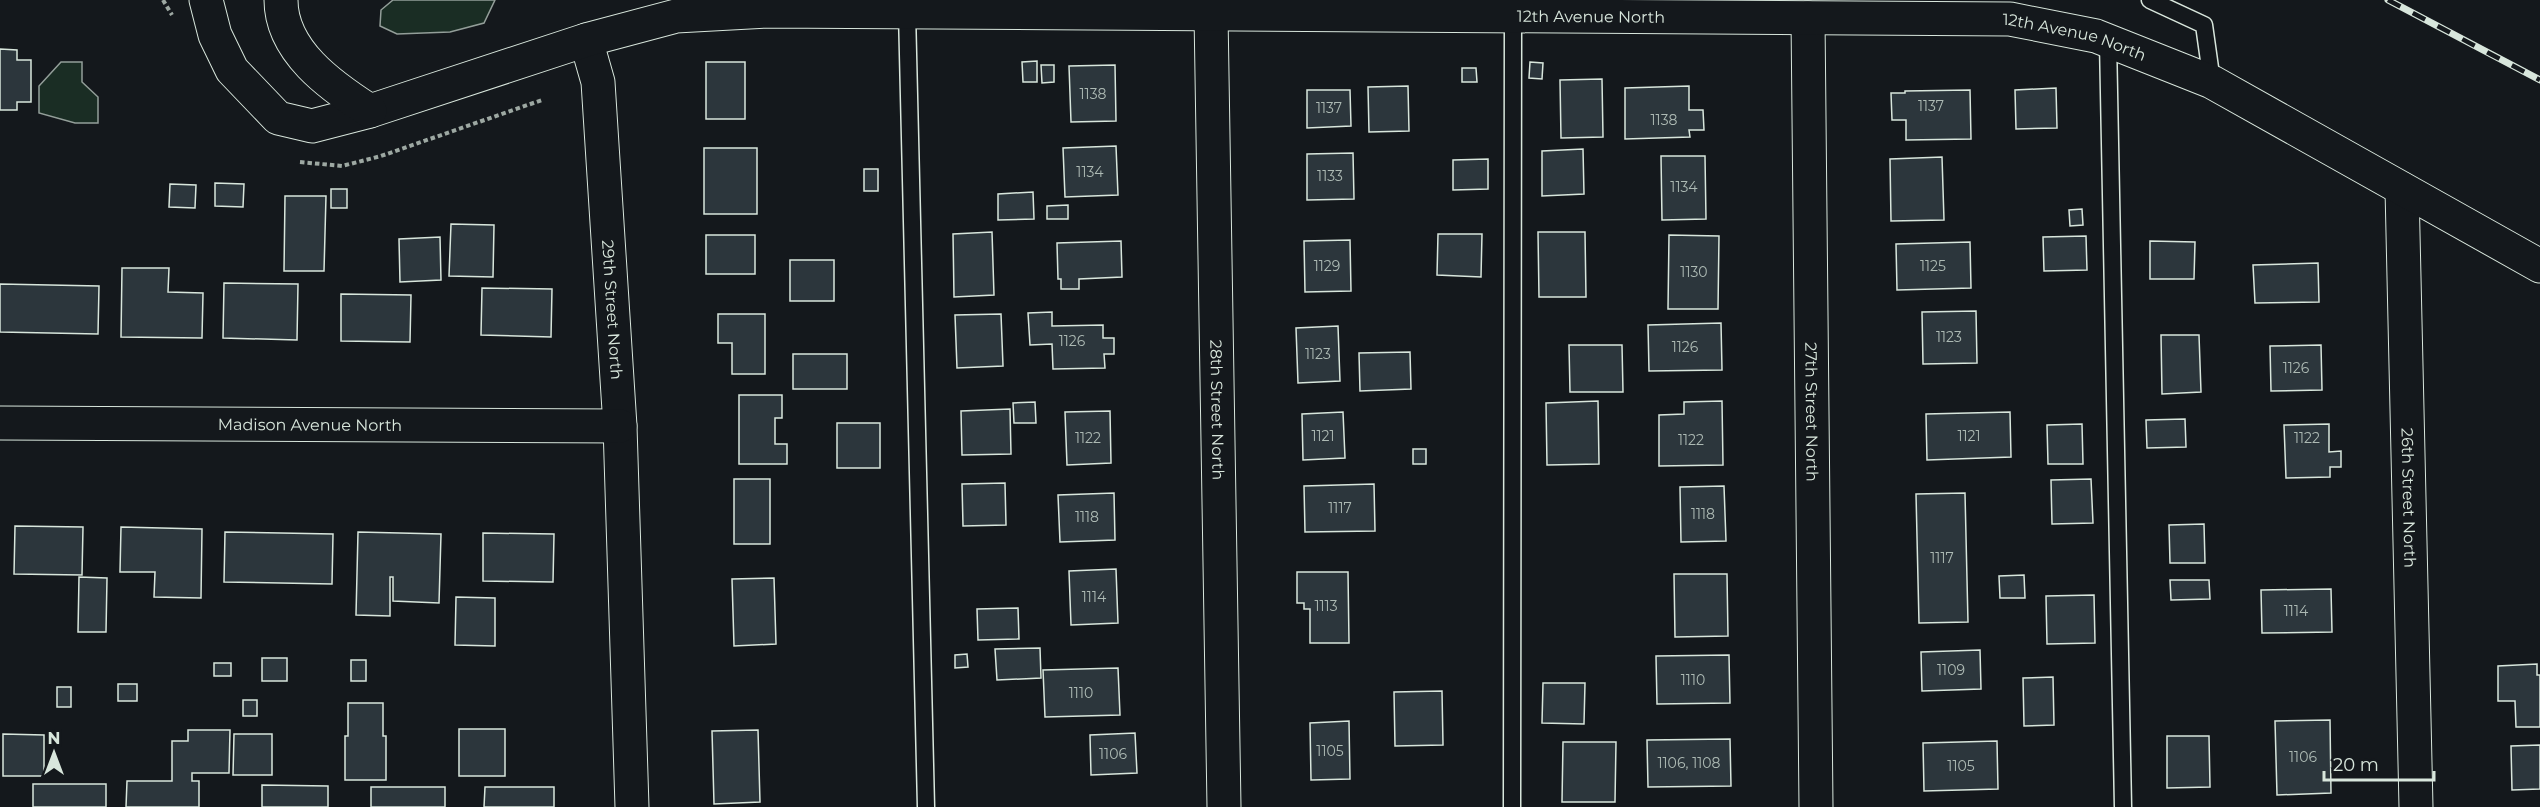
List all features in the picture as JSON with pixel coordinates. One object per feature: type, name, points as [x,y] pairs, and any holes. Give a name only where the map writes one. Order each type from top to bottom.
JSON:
[{"type":"street","points":[[206,0],[215,35],[232,69],[278,118],[312,126],[370,111],[586,40]]},
{"type":"street","points":[[281,0],[281,8],[295,48],[333,88],[370,111]]},
{"type":"street","name":"12th Avenue North","points":[[586,40],[676,16],[766,11],[1211,14],[1461,8],[1513,16],[2010,19],[2096,36],[2212,82],[2540,266]]},
{"type":"street","name":"28th Street North","points":[[1211,14],[1224,807]]},
{"type":"street","name":"27th Street North","points":[[1808,18],[1816,807]]},
{"type":"street","name":"29th Street North","points":[[586,40],[598,82],[620,426],[632,807]]},
{"type":"street","name":"26th Street North","points":[[2402,189],[2415,807]]},
{"type":"street","name":"Madison Avenue North","points":[[0,423],[620,426]]},
{"type":"lane","points":[[2150,0],[2204,25],[2212,82]]},
{"type":"lane","points":[[907,12],[926,807]]},
{"type":"lane","points":[[1512,807],[1513,16]]},
{"type":"lane","points":[[2108,41],[2123,807]]},
{"type":"green space","points":[[393,0],[495,0],[484,23],[450,32],[397,34],[380,26],[381,10]]},
{"type":"green space","points":[[61,62],[82,62],[82,82],[98,97],[98,123],[75,123],[39,113],[39,86]]},
{"type":"building","points":[[0,49],[17,50],[17,60],[31,60],[31,102],[17,102],[17,110],[0,110]]},
{"type":"building","points":[[1037,61],[1037,82],[1023,82],[1022,62]]},
{"type":"building","points":[[706,62],[745,62],[745,119],[706,119]]},
{"type":"building","points":[[1530,62],[1543,63],[1542,79],[1529,78]]},
{"type":"building","points":[[1041,65],[1054,65],[1054,82],[1042,83]]},
{"type":"building","points":[[1115,65],[1116,121],[1071,122],[1069,66]]},
{"type":"building","points":[[1462,68],[1476,68],[1477,82],[1462,82]]},
{"type":"building","points":[[1602,79],[1603,137],[1561,138],[1560,80]]},
{"type":"building","points":[[1408,86],[1409,131],[1369,132],[1368,87]]},
{"type":"building","points":[[1689,86],[1689,110],[1703,110],[1704,130],[1689,130],[1690,137],[1625,139],[1625,88]]},
{"type":"building","points":[[2056,88],[2057,128],[2016,129],[2015,90]]},
{"type":"building","points":[[1307,90],[1350,90],[1351,126],[1307,128]]},
{"type":"building","points":[[1970,90],[1971,139],[1906,140],[1906,120],[1892,120],[1891,93]]},
{"type":"building","points":[[1116,146],[1118,195],[1065,197],[1063,148]]},
{"type":"building","points":[[704,148],[757,148],[757,214],[704,214]]},
{"type":"building","points":[[1583,149],[1584,194],[1542,196],[1542,151]]},
{"type":"building","points":[[1353,153],[1354,199],[1307,200],[1307,154]]},
{"type":"building","points":[[1661,156],[1705,156],[1706,219],[1662,220]]},
{"type":"building","points":[[1942,157],[1944,220],[1891,221],[1890,159]]},
{"type":"building","points":[[1488,159],[1488,189],[1453,190],[1453,160]]},
{"type":"building","points":[[864,169],[878,169],[878,191],[864,191]]},
{"type":"building","points":[[215,183],[244,184],[243,207],[215,206]]},
{"type":"building","points":[[170,184],[196,185],[195,208],[169,207]]},
{"type":"building","points":[[331,189],[347,189],[347,208],[331,208]]},
{"type":"building","points":[[1033,192],[1034,219],[998,220],[998,194]]},
{"type":"building","points":[[285,196],[326,196],[324,271],[284,271]]},
{"type":"building","points":[[1068,205],[1068,219],[1047,219],[1047,206]]},
{"type":"building","points":[[2082,209],[2083,225],[2070,226],[2069,210]]},
{"type":"building","points":[[451,224],[494,225],[493,277],[449,276]]},
{"type":"building","points":[[992,232],[994,295],[954,297],[953,234]]},
{"type":"building","points":[[1538,232],[1585,232],[1586,297],[1539,297]]},
{"type":"building","points":[[1438,234],[1482,234],[1481,277],[1437,275]]},
{"type":"building","points":[[706,235],[755,235],[755,274],[706,274]]},
{"type":"building","points":[[1669,235],[1719,236],[1718,309],[1668,309]]},
{"type":"building","points":[[2086,236],[2087,270],[2044,271],[2043,237]]},
{"type":"building","points":[[440,237],[441,280],[400,282],[399,239]]},
{"type":"building","points":[[1350,240],[1351,291],[1305,292],[1304,241]]},
{"type":"building","points":[[1121,241],[1122,277],[1079,279],[1079,289],[1061,289],[1061,279],[1058,279],[1057,243]]},
{"type":"building","points":[[2150,241],[2195,242],[2194,279],[2150,279]]},
{"type":"building","points":[[1970,242],[1971,288],[1897,290],[1896,244]]},
{"type":"building","points":[[790,260],[834,260],[834,301],[790,301]]},
{"type":"building","points":[[2318,263],[2319,302],[2255,303],[2253,265]]},
{"type":"building","points":[[122,268],[169,268],[168,292],[203,293],[202,338],[121,337]]},
{"type":"building","points":[[224,283],[298,284],[297,340],[223,338]]},
{"type":"building","points":[[0,284],[99,286],[98,334],[0,332]]},
{"type":"building","points":[[482,288],[552,289],[551,337],[481,335]]},
{"type":"building","points":[[341,294],[411,295],[410,342],[341,341]]},
{"type":"building","points":[[1976,311],[1977,363],[1923,364],[1922,312]]},
{"type":"building","points":[[1052,312],[1052,326],[1103,325],[1103,338],[1114,338],[1114,354],[1104,354],[1105,368],[1053,369],[1052,344],[1030,345],[1028,313]]},
{"type":"building","points":[[718,314],[765,314],[765,374],[732,374],[732,343],[718,343]]},
{"type":"building","points":[[1001,314],[1003,366],[957,368],[955,315]]},
{"type":"building","points":[[1721,323],[1722,370],[1649,371],[1648,325]]},
{"type":"building","points":[[1338,326],[1340,381],[1298,383],[1296,328]]},
{"type":"building","points":[[2161,335],[2199,335],[2201,392],[2162,394]]},
{"type":"building","points":[[1569,345],[1622,345],[1623,392],[1570,392]]},
{"type":"building","points":[[2321,345],[2322,390],[2271,391],[2270,346]]},
{"type":"building","points":[[1410,352],[1411,389],[1360,391],[1359,353]]},
{"type":"building","points":[[793,354],[847,354],[847,389],[793,389]]},
{"type":"building","points":[[739,395],[782,395],[782,418],[775,418],[775,444],[787,444],[787,464],[739,464]]},
{"type":"building","points":[[1598,401],[1599,464],[1547,465],[1546,403]]},
{"type":"building","points":[[1722,401],[1723,465],[1659,466],[1659,415],[1684,414],[1684,402]]},
{"type":"building","points":[[1035,402],[1036,423],[1014,423],[1013,403]]},
{"type":"building","points":[[1010,409],[1011,454],[962,455],[961,411]]},
{"type":"building","points":[[1110,411],[1111,463],[1067,465],[1065,412]]},
{"type":"building","points":[[1343,412],[1345,458],[1303,460],[1302,414]]},
{"type":"building","points":[[2010,412],[2011,457],[1927,460],[1926,414]]},
{"type":"building","points":[[2185,419],[2186,447],[2147,448],[2146,420]]},
{"type":"building","points":[[837,423],[880,423],[880,468],[837,468]]},
{"type":"building","points":[[2082,424],[2083,464],[2048,464],[2047,425]]},
{"type":"building","points":[[2329,424],[2329,452],[2341,451],[2341,467],[2330,467],[2330,477],[2286,478],[2284,425]]},
{"type":"building","points":[[1413,449],[1426,449],[1426,464],[1413,464]]},
{"type":"building","points":[[734,479],[770,479],[770,544],[734,544]]},
{"type":"building","points":[[2091,479],[2093,523],[2052,524],[2051,480]]},
{"type":"building","points":[[1005,483],[1006,525],[963,526],[962,484]]},
{"type":"building","points":[[1374,484],[1375,531],[1305,532],[1304,486]]},
{"type":"building","points":[[1724,486],[1726,541],[1681,542],[1680,487]]},
{"type":"building","points":[[1114,493],[1115,540],[1060,542],[1058,495]]},
{"type":"building","points":[[1965,493],[1968,622],[1919,623],[1916,494]]},
{"type":"building","points":[[2204,524],[2205,563],[2170,563],[2169,525]]},
{"type":"building","points":[[15,526],[83,527],[82,575],[14,574]]},
{"type":"building","points":[[121,527],[202,529],[201,598],[154,597],[155,572],[120,572]]},
{"type":"building","points":[[225,532],[333,534],[332,584],[224,582]]},
{"type":"building","points":[[358,532],[441,534],[439,603],[393,601],[393,577],[390,577],[390,616],[356,615]]},
{"type":"building","points":[[483,533],[554,534],[553,582],[483,581]]},
{"type":"building","points":[[1116,569],[1118,623],[1071,625],[1069,571]]},
{"type":"building","points":[[1297,572],[1348,572],[1349,643],[1310,643],[1310,609],[1304,609],[1304,603],[1297,603]]},
{"type":"building","points":[[1674,574],[1727,574],[1728,636],[1675,637]]},
{"type":"building","points":[[2024,575],[2025,598],[2000,598],[1999,576]]},
{"type":"building","points":[[79,577],[107,578],[106,632],[78,632]]},
{"type":"building","points":[[774,578],[776,644],[734,646],[732,579]]},
{"type":"building","points":[[2170,580],[2209,580],[2210,599],[2171,600]]},
{"type":"building","points":[[2331,589],[2332,632],[2262,633],[2261,590]]},
{"type":"building","points":[[2094,595],[2095,643],[2047,644],[2046,596]]},
{"type":"building","points":[[456,597],[495,598],[495,646],[455,645]]},
{"type":"building","points":[[1018,608],[1019,639],[978,640],[977,609]]},
{"type":"building","points":[[1040,648],[1041,678],[997,680],[995,649]]},
{"type":"building","points":[[1980,650],[1981,689],[1922,691],[1921,652]]},
{"type":"building","points":[[967,654],[968,667],[955,668],[955,655]]},
{"type":"building","points":[[1729,655],[1730,703],[1657,704],[1656,656]]},
{"type":"building","points":[[262,658],[287,658],[287,681],[262,681]]},
{"type":"building","points":[[351,660],[366,660],[366,681],[351,681]]},
{"type":"building","points":[[214,663],[231,663],[231,676],[214,676]]},
{"type":"building","points":[[2537,664],[2537,675],[2540,675],[2540,727],[2516,727],[2515,701],[2498,701],[2498,666]]},
{"type":"building","points":[[1118,668],[1120,715],[1045,717],[1043,670]]},
{"type":"building","points":[[2053,677],[2054,725],[2024,726],[2023,678]]},
{"type":"building","points":[[1543,683],[1585,683],[1584,724],[1542,723]]},
{"type":"building","points":[[118,684],[137,684],[137,701],[118,701]]},
{"type":"building","points":[[57,687],[71,687],[71,707],[57,707]]},
{"type":"building","points":[[1442,691],[1443,745],[1395,746],[1394,692]]},
{"type":"building","points":[[243,700],[257,700],[257,716],[243,716]]},
{"type":"building","points":[[348,703],[383,703],[386,780],[345,780]]},
{"type":"building","points":[[2330,720],[2331,793],[2277,795],[2275,721]]},
{"type":"building","points":[[1349,721],[1350,779],[1311,780],[1310,723]]},
{"type":"building","points":[[459,729],[505,729],[505,776],[459,776]]},
{"type":"building","points":[[188,730],[230,730],[229,773],[192,773],[192,781],[199,781],[199,807],[126,807],[127,781],[172,781],[172,741],[188,741]]},
{"type":"building","points":[[758,730],[760,802],[714,804],[712,731]]},
{"type":"building","points":[[1135,733],[1137,773],[1091,775],[1090,735]]},
{"type":"building","points":[[3,734],[44,735],[44,776],[3,776]]},
{"type":"building","points":[[234,734],[272,734],[272,775],[233,775]]},
{"type":"building","points":[[2167,736],[2209,736],[2210,787],[2167,788]]},
{"type":"building","points":[[1730,739],[1731,786],[1648,787],[1647,740]]},
{"type":"building","points":[[1997,741],[1998,789],[1924,791],[1923,743]]},
{"type":"building","points":[[1563,742],[1616,742],[1615,802],[1562,802]]},
{"type":"building","points":[[2540,745],[2540,789],[2512,790],[2511,746]]},
{"type":"building","points":[[33,784],[106,784],[106,807],[33,807]]},
{"type":"building","points":[[262,785],[328,786],[328,807],[262,807]]},
{"type":"building","points":[[371,787],[445,787],[445,807],[371,807]]},
{"type":"building","points":[[485,787],[554,787],[554,807],[484,807]]},
{"type":"railway","points":[[2388,0],[2540,80]]}]
